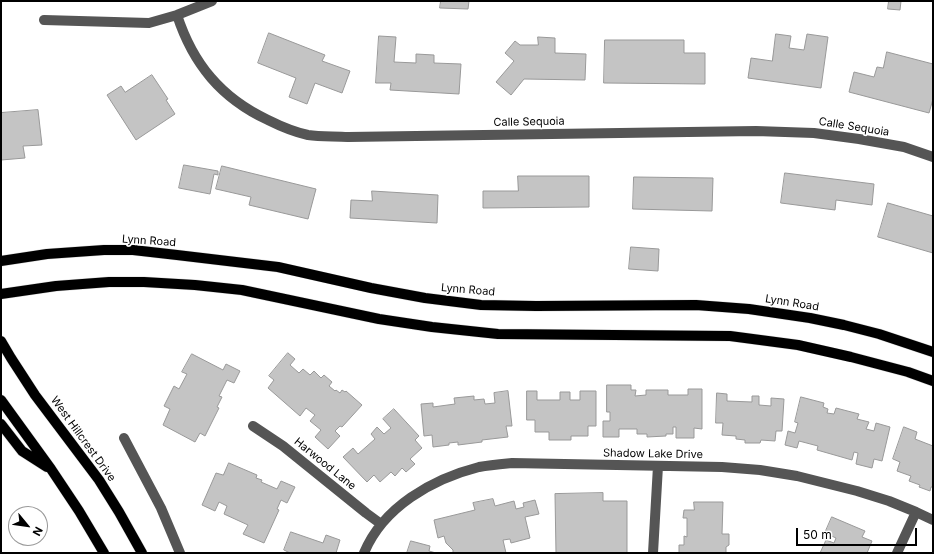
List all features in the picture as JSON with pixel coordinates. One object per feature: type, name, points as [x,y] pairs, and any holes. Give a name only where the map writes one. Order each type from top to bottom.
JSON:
[{"type":"main road","name":"Lynn Road","points":[[1,261],[47,254],[104,250],[133,250],[278,267],[371,288],[425,298],[481,305],[696,305],[749,309],[810,318],[844,325],[879,334],[933,352]]},
{"type":"main road","points":[[1,294],[56,286],[109,282],[144,282],[196,285],[242,290],[379,319],[432,327],[498,334],[730,336],[798,345],[851,357],[908,372],[933,382]]},
{"type":"main road","name":"West Hillcrest Drive","points":[[1,341],[35,395],[99,480],[120,512],[142,553]]},
{"type":"main road","points":[[1,400],[51,469],[79,511],[104,553]]},
{"type":"main road","points":[[1,424],[22,451],[51,469]]},
{"type":"street","points":[[44,20],[148,23],[177,15],[212,1]]},
{"type":"street","name":"Calle Sequoia","points":[[177,15],[195,56],[211,79],[232,98],[256,114],[281,126],[308,135],[348,137],[756,131],[814,133],[904,147],[933,157]]},
{"type":"street","name":"Harwood Lane","points":[[253,426],[283,446],[381,524]]},
{"type":"street","points":[[124,438],[161,508],[180,553]]},
{"type":"street","name":"Shadow Lake Drive","points":[[364,553],[381,524],[419,492],[449,477],[480,467],[512,463],[735,468],[760,470],[796,476],[857,491],[889,501],[933,520]]},
{"type":"street","points":[[653,553],[658,466]]},
{"type":"street","points":[[898,553],[916,512]]},
{"type":"building","points":[[441,1],[469,1],[468,9],[440,8]]},
{"type":"building","points":[[889,1],[901,1],[900,10],[888,9]]},
{"type":"building","points":[[269,33],[325,55],[322,61],[350,71],[342,93],[315,83],[307,104],[289,97],[296,78],[258,63]]},
{"type":"building","points":[[776,34],[791,36],[789,48],[804,50],[807,34],[828,37],[821,88],[748,78],[751,58],[772,61]]},
{"type":"building","points":[[379,36],[396,37],[394,62],[416,63],[416,54],[434,55],[434,63],[461,64],[459,94],[390,90],[391,83],[376,83]]},
{"type":"building","points":[[538,37],[555,38],[555,53],[586,54],[585,80],[524,79],[511,95],[496,82],[514,61],[505,53],[515,41],[520,45],[538,45]]},
{"type":"building","points":[[605,40],[684,40],[684,53],[705,53],[705,84],[604,83]]},
{"type":"building","points":[[887,52],[933,64],[933,99],[929,113],[849,92],[854,72],[874,77],[877,67],[883,68]]},
{"type":"building","points":[[152,75],[168,99],[166,100],[175,114],[136,140],[107,95],[121,86],[125,92]]},
{"type":"building","points":[[38,110],[42,145],[23,146],[25,158],[1,160],[1,113]]},
{"type":"building","points":[[184,165],[218,171],[218,175],[214,174],[210,194],[179,188]]},
{"type":"building","points":[[222,166],[316,189],[308,219],[249,205],[251,197],[216,189]]},
{"type":"building","points":[[785,173],[874,184],[872,205],[836,200],[835,210],[781,203]]},
{"type":"building","points":[[518,176],[589,176],[589,207],[483,208],[483,191],[518,191]]},
{"type":"building","points":[[634,177],[713,178],[712,211],[633,209]]},
{"type":"building","points":[[372,191],[438,195],[437,223],[350,218],[351,200],[372,201]]},
{"type":"building","points":[[888,203],[933,216],[933,253],[878,237]]},
{"type":"building","points":[[631,247],[659,249],[658,271],[629,269]]},
{"type":"building","points":[[288,353],[295,359],[290,365],[299,373],[303,369],[310,375],[314,371],[321,378],[324,375],[332,382],[329,386],[335,391],[336,390],[340,393],[342,390],[345,392],[346,391],[362,405],[342,427],[340,426],[335,431],[340,436],[328,449],[315,437],[321,430],[310,421],[315,415],[306,408],[300,416],[268,388],[274,380],[269,376]]},
{"type":"building","points":[[192,354],[223,370],[226,364],[240,371],[234,383],[227,380],[219,396],[222,397],[217,407],[219,408],[205,436],[200,433],[195,442],[163,425],[170,409],[164,406],[174,386],[179,389],[187,374],[182,372]]},
{"type":"building","points":[[607,385],[631,385],[631,390],[636,390],[635,396],[646,395],[646,390],[668,390],[668,395],[688,395],[688,389],[702,389],[702,429],[694,428],[694,438],[676,438],[676,427],[673,427],[673,434],[666,434],[666,436],[647,437],[647,434],[637,434],[637,429],[619,429],[619,437],[603,437],[603,421],[610,421],[610,412],[607,412]]},
{"type":"building","points":[[508,391],[512,426],[506,426],[508,437],[458,445],[458,442],[449,443],[449,445],[433,447],[432,435],[424,436],[421,404],[433,403],[433,407],[455,404],[454,398],[474,396],[474,400],[484,399],[485,404],[495,403],[494,393]]},
{"type":"building","points":[[527,391],[537,391],[537,400],[560,400],[560,392],[570,392],[570,400],[580,400],[580,391],[596,391],[596,426],[588,426],[588,436],[571,436],[571,440],[549,440],[549,432],[535,432],[535,420],[527,420]]},
{"type":"building","points":[[717,393],[727,394],[727,401],[752,402],[752,396],[759,396],[759,405],[771,406],[771,398],[784,399],[782,431],[776,431],[775,441],[761,440],[760,443],[745,443],[745,440],[736,439],[736,436],[722,435],[723,423],[716,423]]},
{"type":"building","points":[[801,397],[824,403],[823,407],[828,409],[827,413],[834,414],[836,408],[859,414],[857,419],[869,422],[866,429],[874,431],[876,423],[890,427],[882,461],[874,459],[872,468],[856,464],[858,453],[854,452],[852,460],[817,450],[818,446],[799,441],[797,448],[785,445],[788,431],[795,433],[798,423],[795,422]]},
{"type":"building","points":[[394,409],[419,436],[415,440],[422,448],[410,459],[415,464],[406,472],[402,468],[395,476],[391,472],[380,482],[374,475],[367,482],[343,457],[353,448],[358,454],[375,439],[371,434],[377,427],[384,434],[391,428],[383,419]]},
{"type":"building","points":[[904,427],[917,432],[915,439],[933,446],[933,487],[931,487],[930,491],[909,481],[911,476],[897,471],[900,462],[893,459]]},
{"type":"building","points":[[229,463],[257,475],[256,478],[262,480],[261,482],[277,489],[281,481],[295,487],[287,503],[281,500],[277,509],[279,510],[264,543],[243,534],[248,525],[224,514],[227,506],[219,502],[215,511],[202,505],[216,473],[223,475]]},
{"type":"building","points":[[603,493],[603,501],[627,501],[627,553],[556,553],[555,494]]},
{"type":"building","points":[[493,499],[495,506],[514,501],[516,509],[524,507],[523,503],[535,500],[539,514],[525,517],[530,538],[511,543],[510,539],[503,540],[506,553],[453,553],[453,550],[446,543],[444,536],[438,538],[434,520],[475,510],[473,503]]},
{"type":"building","points":[[694,502],[723,502],[722,534],[729,534],[729,545],[726,547],[726,553],[679,553],[679,545],[684,545],[684,536],[687,537],[687,518],[683,518],[684,510],[694,510]]},
{"type":"building","points":[[832,517],[865,531],[862,537],[872,541],[867,553],[820,553],[826,540],[834,543],[836,538],[825,533]]},
{"type":"building","points":[[291,532],[323,543],[326,535],[340,540],[336,553],[290,553],[284,550]]},
{"type":"building","points":[[411,541],[430,546],[429,551],[436,553],[407,553]]}]
